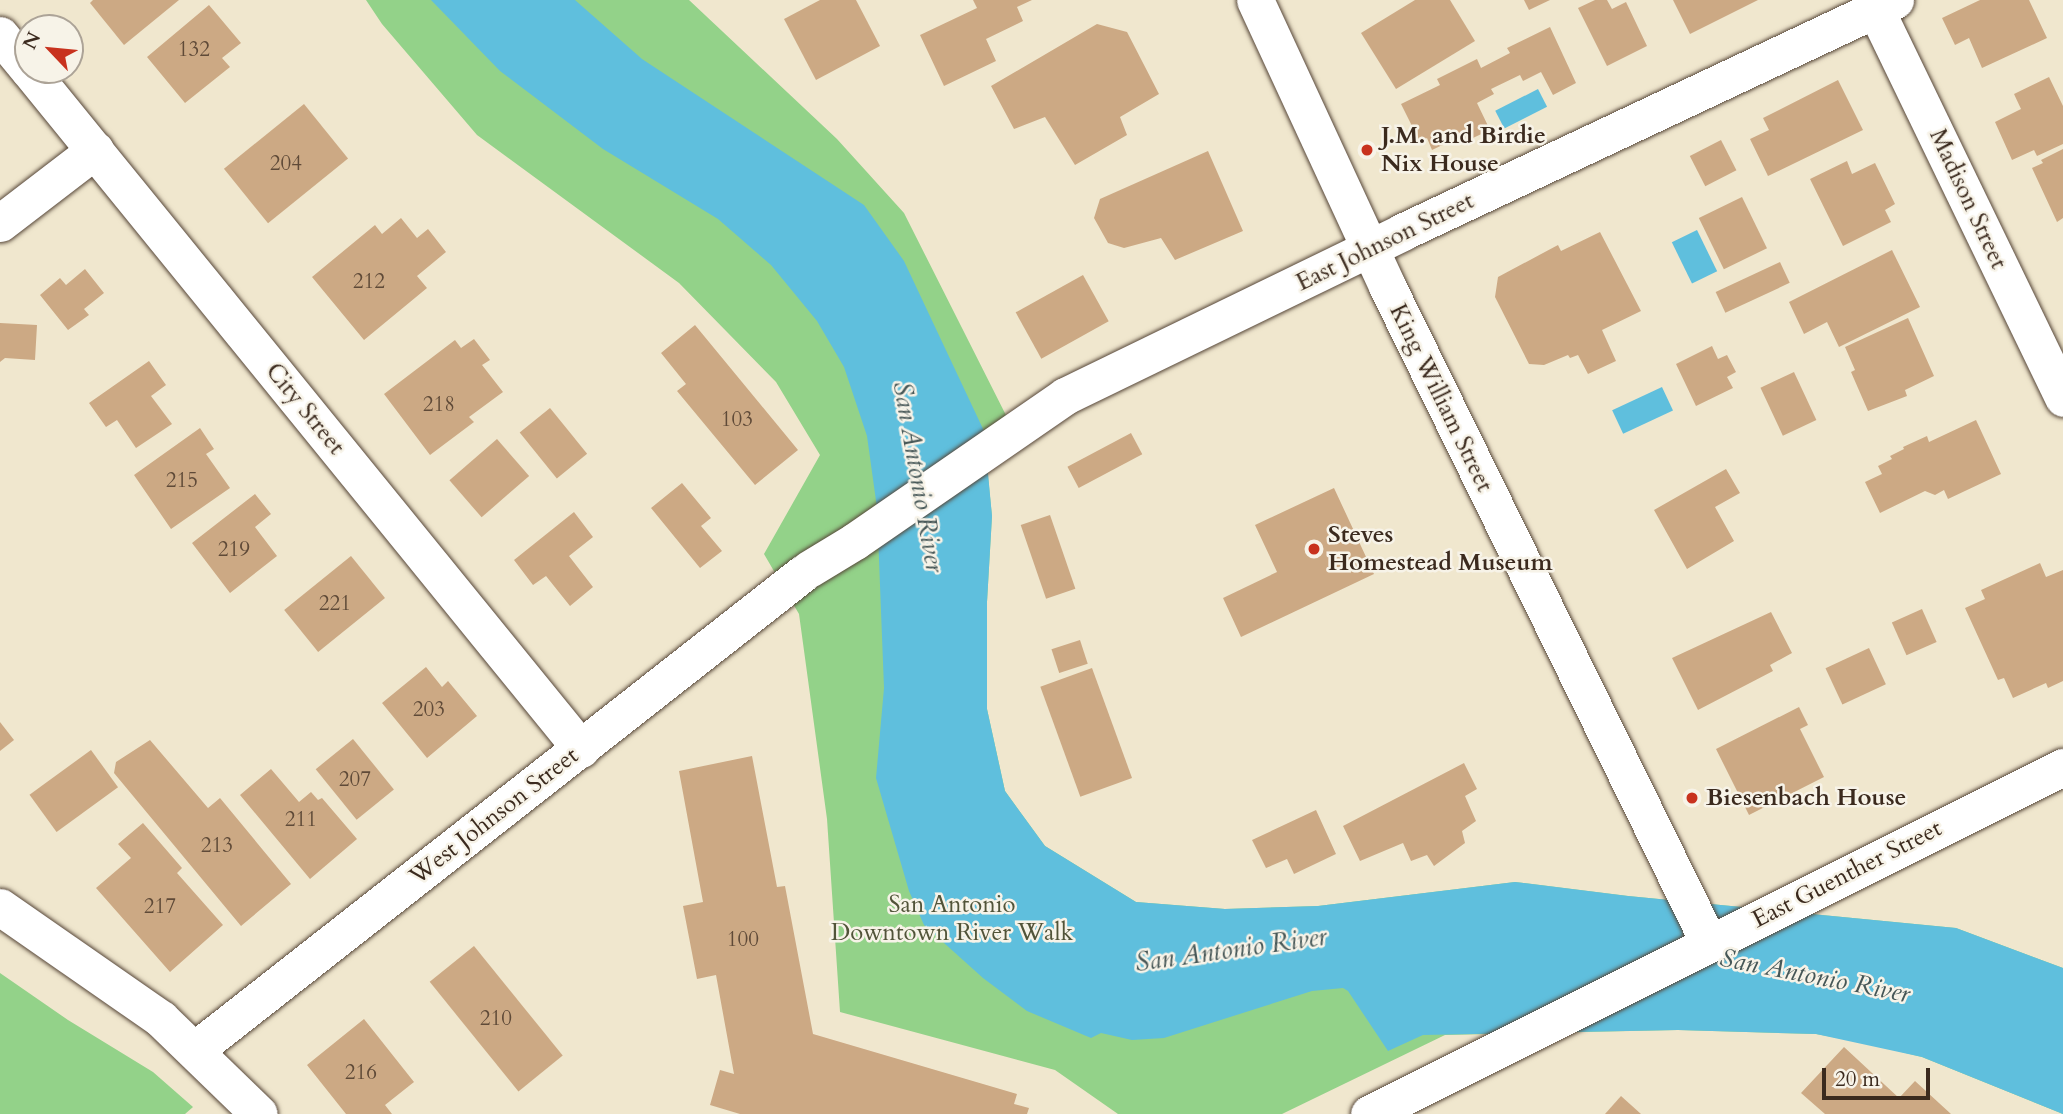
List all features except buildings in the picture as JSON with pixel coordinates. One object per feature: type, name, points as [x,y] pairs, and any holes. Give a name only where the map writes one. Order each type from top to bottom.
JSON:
[{"type":"street","name":"King William Street","points":[[1255,0],[1370,248],[1709,943]]},
{"type":"street","name":"East Johnson Street","points":[[855,541],[1065,396],[1881,4]]},
{"type":"street","name":"Madison Street","points":[[1881,4],[1892,40],[2063,398]]},
{"type":"street","name":"City Street","points":[[0,35],[14,52]]},
{"type":"street","name":"City Street","points":[[40,84],[581,749]]},
{"type":"street","points":[[0,223],[95,150]]},
{"type":"street","name":"West Johnson Street","points":[[196,1049],[801,575],[855,541]]},
{"type":"street","name":"East Guenther Street","points":[[1369,1114],[2063,767]]},
{"type":"street","points":[[0,907],[95,970],[162,1019],[196,1049],[259,1114]]},
{"type":"green space","name":"San Antonio Downtown River Walk","points":[[366,0],[689,0],[837,139],[904,213],[1020,443],[987,466],[992,516],[987,602],[987,709],[1005,791],[1045,846],[1136,902],[1225,909],[1318,906],[1515,882],[1628,896],[1956,928],[2063,968],[2063,1114],[1922,1057],[1865,1043],[1816,1034],[1678,1030],[1445,1035],[1282,1114],[1118,1114],[1055,1070],[840,1012],[827,819],[799,614],[764,554],[820,455],[776,382],[679,283],[477,135],[382,24]]},
{"type":"green space","points":[[0,973],[68,1020],[153,1072],[193,1107],[185,1114],[0,1114]]},
{"type":"water","name":"San Antonio Downtown River Walk","points":[[431,0],[575,0],[642,59],[864,205],[904,261],[984,431],[992,516],[987,602],[987,709],[1005,791],[1045,846],[1136,902],[1225,909],[1318,906],[1515,882],[1628,896],[1956,928],[2063,968],[2063,1114],[1922,1057],[1816,1034],[1678,1030],[1423,1035],[1388,1051],[1348,991],[1343,988],[1312,991],[1164,1038],[1132,1040],[1101,1033],[1091,1038],[1027,1011],[983,978],[924,925],[909,891],[876,778],[884,688],[877,508],[867,436],[844,367],[817,321],[771,265],[718,219],[603,149],[500,71]]},
{"type":"water","points":[[1538,89],[1547,107],[1504,129],[1495,111]]},
{"type":"water","points":[[1697,230],[1717,271],[1692,284],[1672,242]]},
{"type":"water","points":[[1662,387],[1673,411],[1623,434],[1612,410]]},
{"type":"place","name":"J.M. and Birdie Nix House","points":[[1367,150]]},
{"type":"place","name":"Steves Homestead Museum","points":[[1314,549]]},
{"type":"place","name":"Biesenbach House","points":[[1692,798]]},
{"type":"water label","name":"San Antonio River","points":[[918,477]]},
{"type":"water label","name":"San Antonio River","points":[[1231,950]]},
{"type":"water label","name":"San Antonio River","points":[[1815,976]]}]
